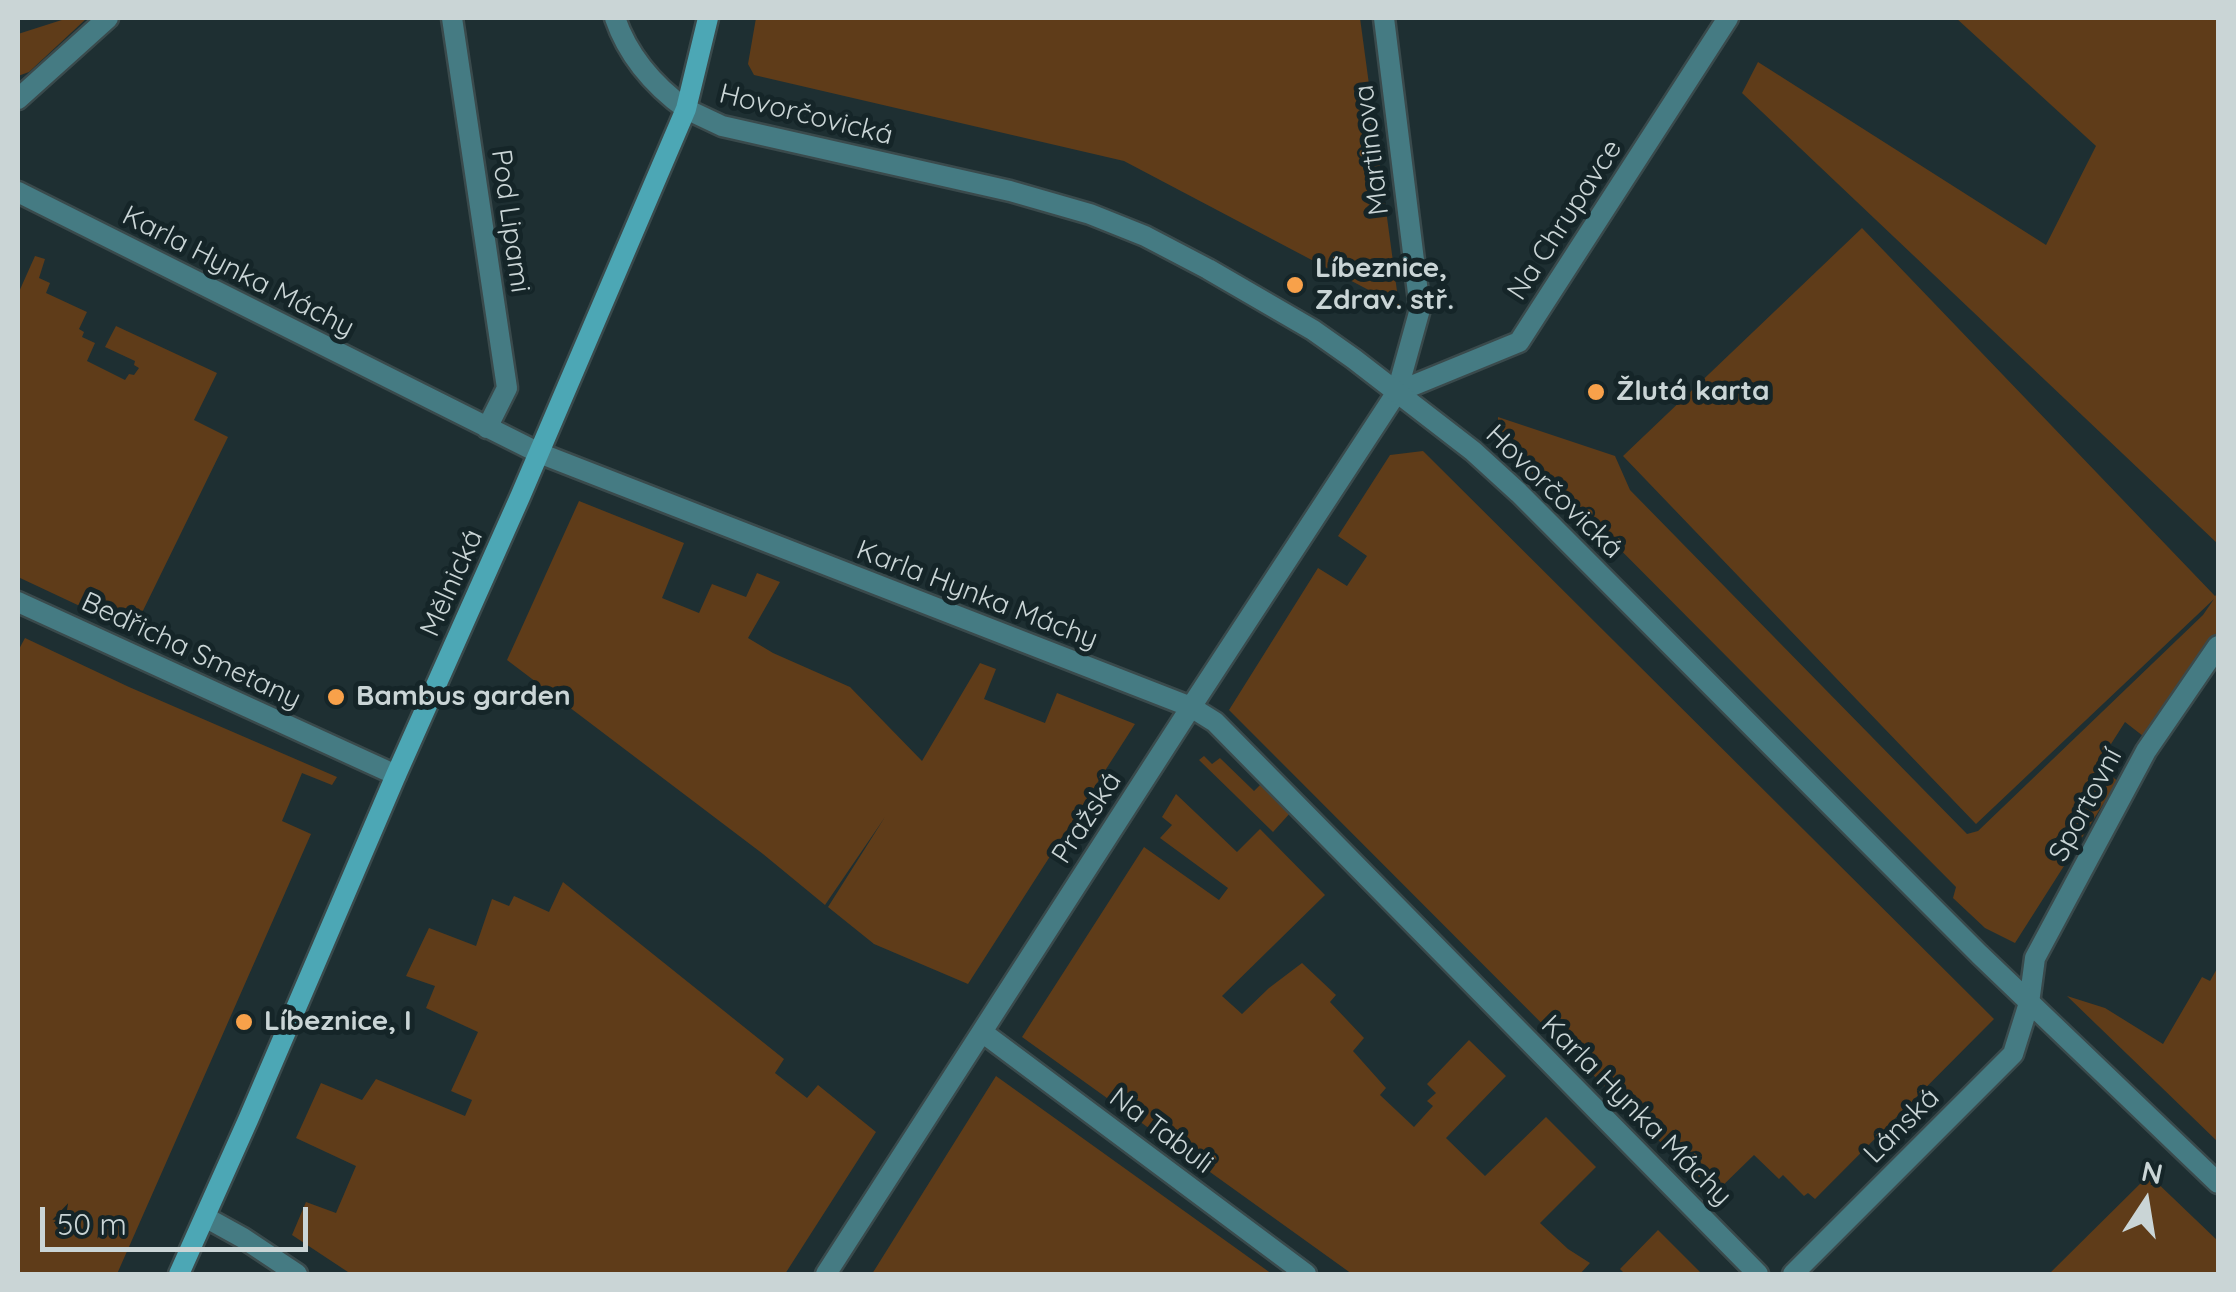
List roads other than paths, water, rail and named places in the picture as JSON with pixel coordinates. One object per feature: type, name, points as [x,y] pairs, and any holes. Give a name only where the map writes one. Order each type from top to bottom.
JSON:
[{"type":"main road","name":"Mělnická","points":[[178,1274],[686,109],[708,18]]},
{"type":"street","points":[[18,99],[108,18]]},
{"type":"street","name":"Pod Lipami","points":[[452,18],[506,388],[487,428]]},
{"type":"street","name":"Hovorčovická","points":[[614,18],[643,71],[662,91],[686,109],[722,126],[1010,191],[1114,223],[1278,308],[1354,359],[1473,451],[1519,494],[2028,1003],[2218,1183]]},
{"type":"street","name":"Martinova","points":[[1384,18],[1420,309],[1397,392]]},
{"type":"street","name":"Na Chrupavce","points":[[1397,392],[1520,342],[1728,18]]},
{"type":"street","name":"Karla Hynka Máchy","points":[[18,192],[538,453],[1191,707],[1215,722],[1758,1274]]},
{"type":"street","name":"Pražská","points":[[826,1274],[1397,392]]},
{"type":"street","name":"Bedřicha Smetany","points":[[18,603],[396,776]]},
{"type":"street","name":"Sportovní","points":[[2028,1003],[2035,958],[2146,752],[2218,646]]},
{"type":"street","name":"Lánská","points":[[1793,1274],[2013,1054],[2028,1003]]},
{"type":"street","name":"Na Tabuli","points":[[982,1032],[1306,1274]]},
{"type":"street","points":[[205,1217],[297,1274]]},
{"type":"place","name":"Líbeznice, Zdrav. stř.","points":[[1295,285]]},
{"type":"place","name":"Žlutá karta","points":[[1596,392]]},
{"type":"place","name":"Bambus garden","points":[[336,697]]},
{"type":"place","name":"Líbeznice, I","points":[[244,1022]]}]
